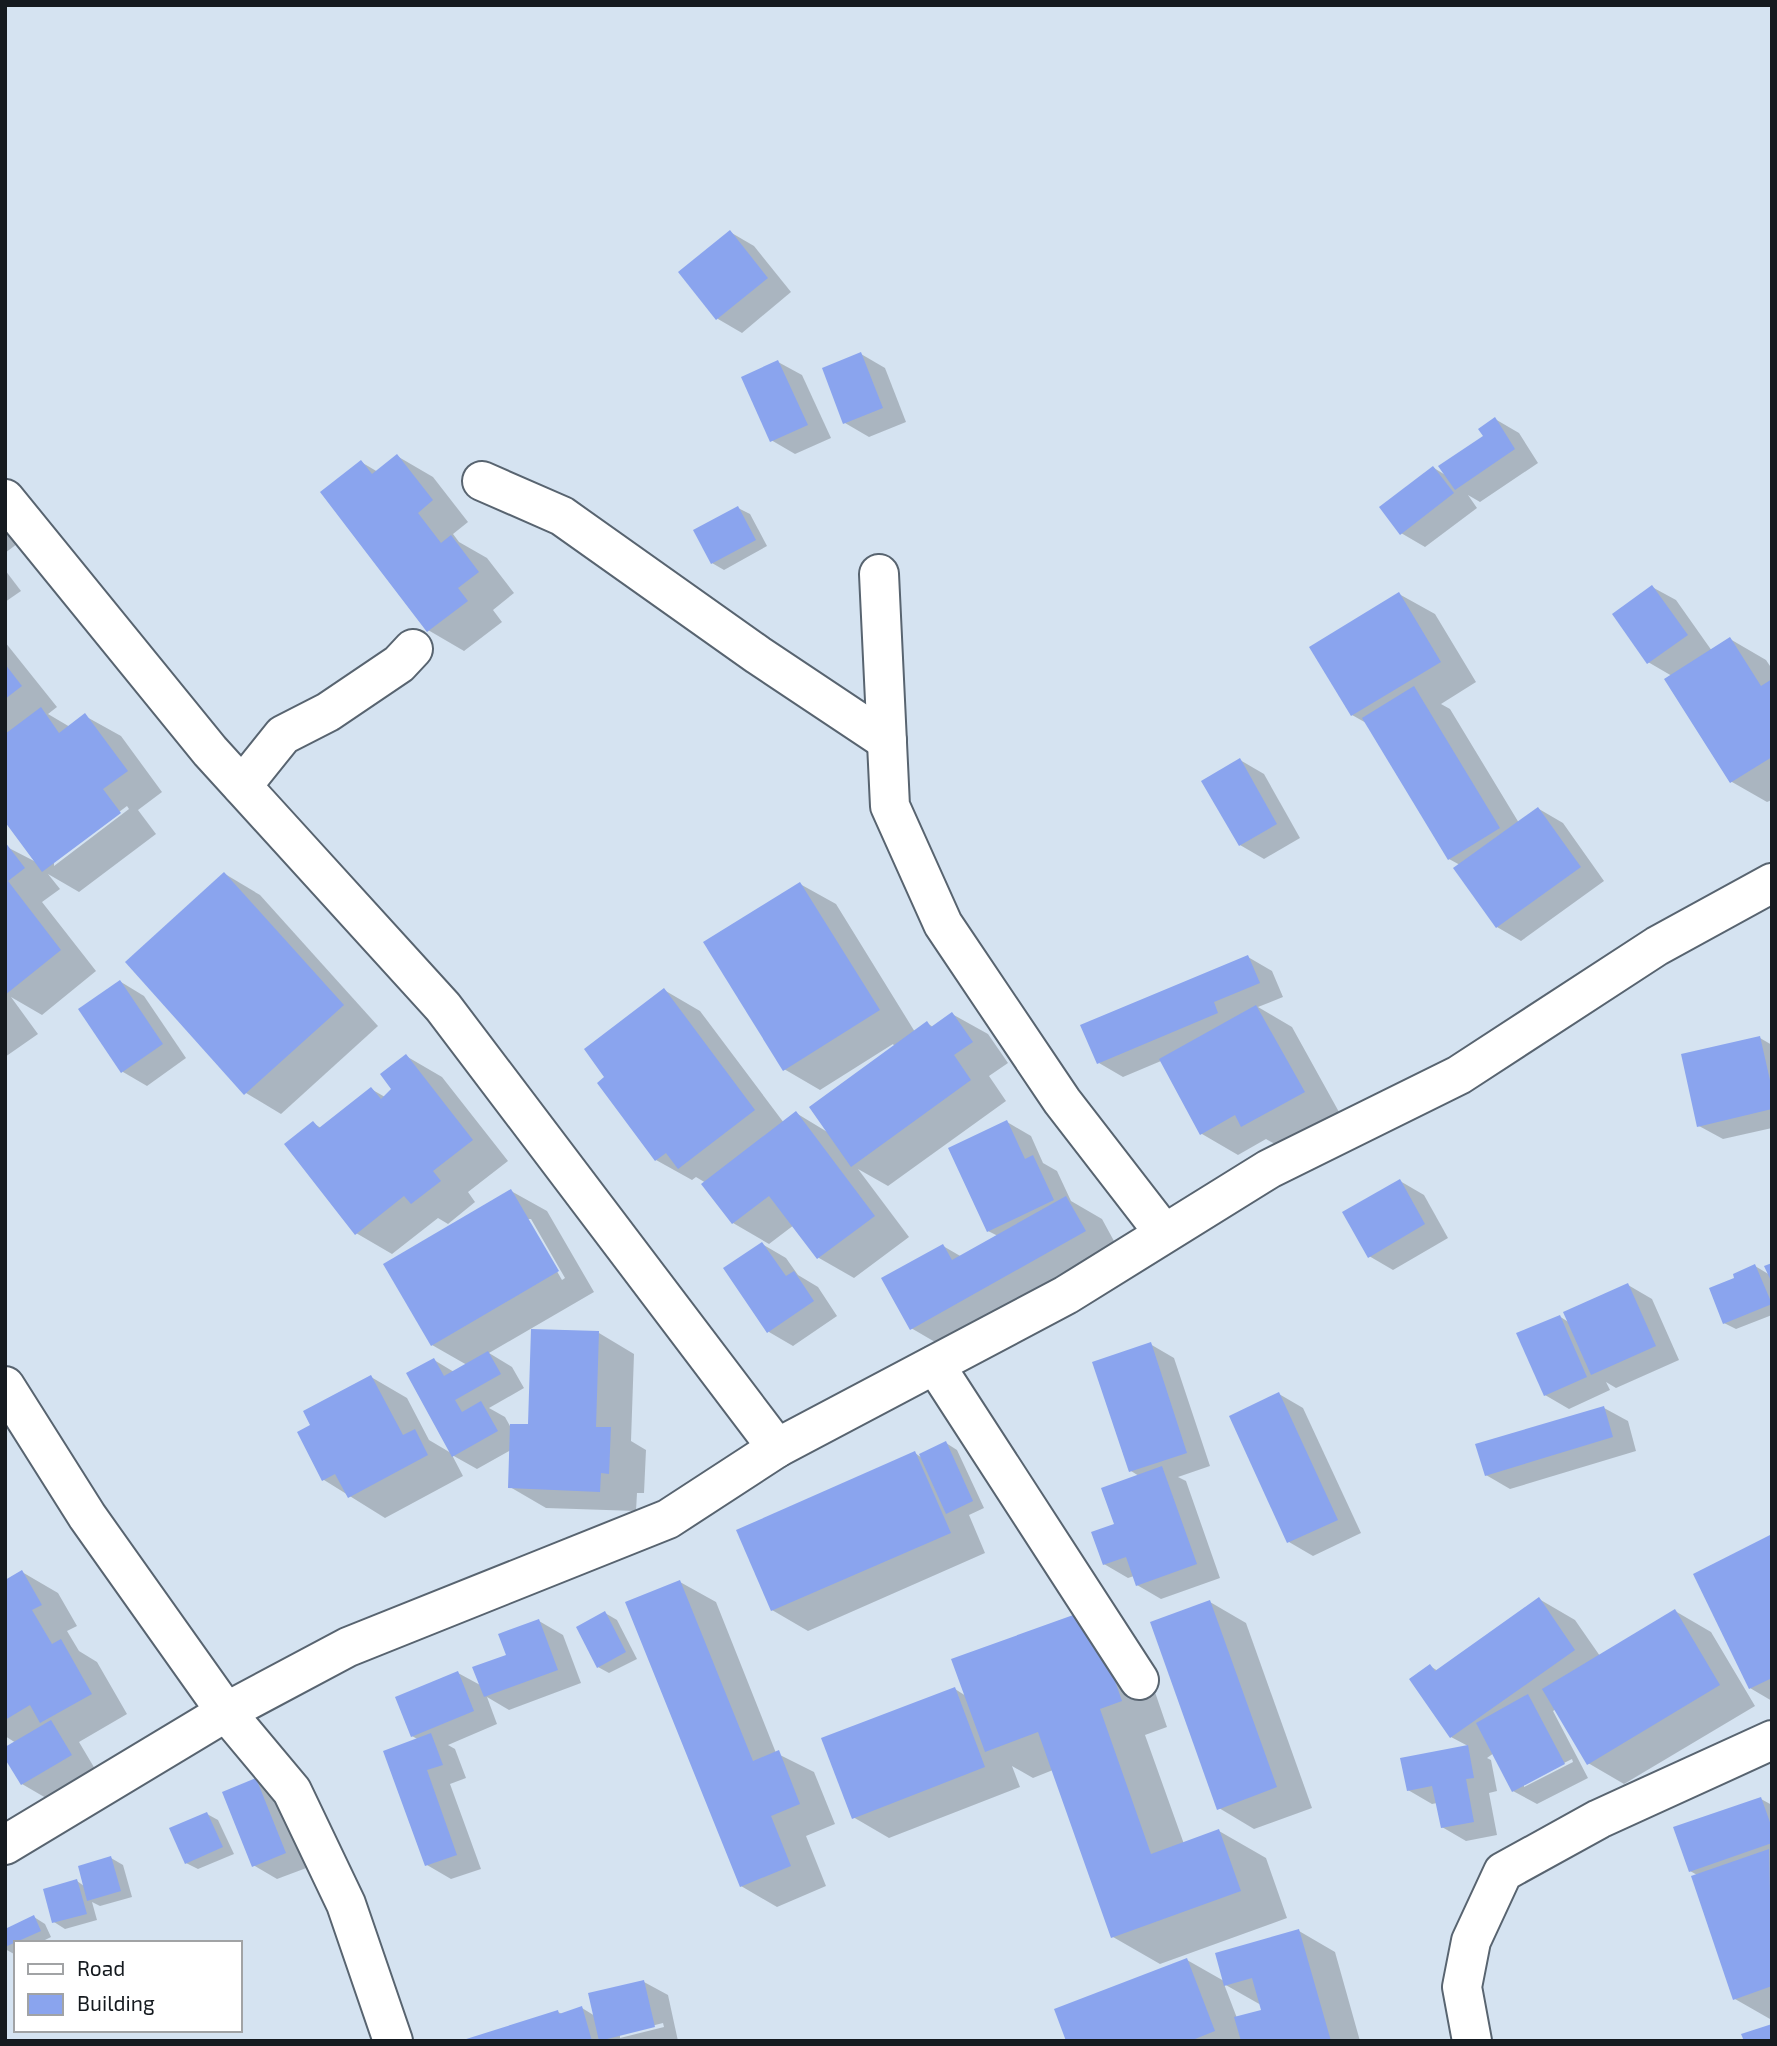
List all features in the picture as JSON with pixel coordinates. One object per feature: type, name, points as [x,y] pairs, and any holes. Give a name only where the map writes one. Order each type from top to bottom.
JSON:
[{"type":"street","points":[[482,481],[562,516],[758,656],[887,741]]},
{"type":"street","points":[[5,499],[242,786],[443,1007],[777,1448]]},
{"type":"street","points":[[879,574],[890,806],[943,924],[1062,1101],[1164,1233]]},
{"type":"street","points":[[242,786],[283,735],[328,712],[399,664],[413,649]]},
{"type":"street","points":[[5,1845],[226,1712],[348,1647],[668,1518],[777,1448],[1066,1295],[1269,1168],[1459,1075],[1657,946],[1772,883]]},
{"type":"street","points":[[935,1365],[1139,1680]]},
{"type":"street","points":[[5,1386],[86,1516],[226,1712],[292,1791],[346,1904],[393,2041]]},
{"type":"street","points":[[1472,2041],[1462,1987],[1471,1941],[1503,1872],[1599,1819],[1772,1740]]},
{"type":"building","points":[[730,230],[768,278],[716,320],[678,272]]},
{"type":"building","points":[[861,352],[883,408],[843,424],[822,368]]},
{"type":"building","points":[[778,360],[808,425],[770,442],[741,377]]},
{"type":"building","points":[[1495,417],[1515,449],[1455,490],[1438,466],[1483,436],[1478,429]]},
{"type":"building","points":[[397,454],[433,500],[418,513],[441,543],[451,535],[479,572],[458,588],[468,601],[427,632],[320,492],[361,460],[372,474]]},
{"type":"building","points":[[1433,466],[1454,493],[1400,535],[1379,507]]},
{"type":"building","points":[[738,506],[756,540],[711,564],[693,530]]},
{"type":"building","points":[[1652,585],[1688,635],[1647,664],[1612,614]]},
{"type":"building","points":[[1399,592],[1441,662],[1351,716],[1309,647]]},
{"type":"building","points":[[1730,637],[1761,686],[1772,679],[1772,757],[1730,783],[1664,679]]},
{"type":"building","points":[[5,664],[22,686],[5,699]]},
{"type":"building","points":[[1414,686],[1500,828],[1448,860],[1362,718]]},
{"type":"building","points":[[41,707],[59,733],[85,713],[128,771],[103,789],[121,813],[42,872],[5,822],[5,734]]},
{"type":"building","points":[[1240,758],[1277,824],[1239,846],[1201,781]]},
{"type":"building","points":[[1538,807],[1581,867],[1496,928],[1453,868]]},
{"type":"building","points":[[5,842],[25,868],[8,881],[61,950],[5,995]]},
{"type":"building","points":[[224,872],[344,1005],[244,1095],[125,962]]},
{"type":"building","points":[[800,882],[880,1010],[783,1071],[703,942]]},
{"type":"building","points":[[1248,955],[1260,983],[1214,1002],[1218,1013],[1097,1064],[1080,1025]]},
{"type":"building","points":[[120,980],[163,1044],[121,1073],[78,1009]]},
{"type":"building","points":[[664,988],[755,1110],[678,1169],[666,1153],[655,1161],[597,1083],[604,1077],[584,1049]]},
{"type":"building","points":[[1256,1005],[1305,1092],[1241,1127],[1235,1115],[1200,1135],[1159,1059]]},
{"type":"building","points":[[952,1012],[973,1042],[954,1055],[971,1080],[851,1167],[809,1107],[927,1021],[931,1027]]},
{"type":"building","points":[[1760,1036],[1772,1089],[1772,1109],[1697,1127],[1681,1054]]},
{"type":"building","points":[[406,1054],[473,1140],[433,1171],[441,1181],[411,1204],[404,1196],[355,1235],[284,1144],[313,1121],[319,1128],[371,1087],[381,1099],[391,1089],[380,1074]]},
{"type":"building","points":[[796,1111],[875,1216],[817,1259],[769,1196],[732,1224],[701,1184]]},
{"type":"building","points":[[1007,1120],[1025,1159],[1033,1155],[1054,1200],[987,1232],[948,1148]]},
{"type":"building","points":[[1400,1179],[1425,1224],[1368,1258],[1342,1212]]},
{"type":"building","points":[[511,1189],[559,1271],[431,1346],[383,1264]]},
{"type":"building","points":[[1066,1196],[1086,1231],[910,1330],[881,1278],[943,1244],[952,1260]]},
{"type":"building","points":[[762,1242],[786,1276],[794,1271],[814,1301],[767,1333],[723,1268]]},
{"type":"building","points":[[1772,1263],[1772,1283],[1764,1266]]},
{"type":"building","points":[[1755,1264],[1772,1304],[1723,1324],[1709,1288],[1734,1278],[1733,1274]]},
{"type":"building","points":[[1628,1283],[1656,1346],[1591,1375],[1563,1312]]},
{"type":"building","points":[[1560,1315],[1587,1377],[1544,1396],[1516,1333]]},
{"type":"building","points":[[531,1329],[599,1331],[596,1427],[611,1427],[609,1474],[601,1473],[600,1492],[508,1488],[510,1424],[528,1424]]},
{"type":"building","points":[[1151,1342],[1187,1453],[1129,1472],[1092,1362]]},
{"type":"building","points":[[488,1351],[501,1374],[455,1400],[462,1412],[481,1401],[498,1431],[452,1457],[406,1373],[434,1358],[444,1376]]},
{"type":"building","points":[[371,1375],[403,1435],[415,1429],[428,1455],[348,1498],[335,1474],[322,1481],[297,1432],[310,1425],[303,1411]]},
{"type":"building","points":[[1279,1392],[1338,1520],[1287,1543],[1229,1416]]},
{"type":"building","points":[[1604,1406],[1613,1437],[1485,1476],[1475,1444]]},
{"type":"building","points":[[946,1441],[973,1501],[946,1514],[919,1454]]},
{"type":"building","points":[[915,1451],[951,1533],[771,1611],[736,1530]]},
{"type":"building","points":[[1162,1466],[1197,1564],[1136,1586],[1126,1557],[1103,1565],[1091,1532],[1114,1524],[1101,1488]]},
{"type":"building","points":[[1772,1534],[1772,1678],[1749,1689],[1693,1574]]},
{"type":"building","points":[[22,1570],[42,1605],[32,1610],[52,1644],[61,1639],[92,1694],[40,1723],[30,1705],[5,1720],[5,1580]]},
{"type":"building","points":[[680,1580],[753,1761],[779,1750],[800,1804],[771,1816],[791,1866],[740,1887],[625,1602]]},
{"type":"building","points":[[1539,1597],[1575,1650],[1450,1738],[1409,1679],[1430,1664],[1435,1671]]},
{"type":"building","points":[[1210,1600],[1277,1787],[1217,1810],[1150,1622]]},
{"type":"building","points":[[1090,1609],[1122,1701],[1100,1709],[1151,1854],[1219,1829],[1241,1891],[1111,1938],[1038,1732],[985,1752],[951,1659]]},
{"type":"building","points":[[1675,1609],[1720,1685],[1587,1765],[1542,1689]]},
{"type":"building","points":[[605,1611],[626,1652],[597,1668],[576,1627]]},
{"type":"building","points":[[539,1619],[558,1670],[484,1697],[472,1667],[506,1655],[498,1634]]},
{"type":"building","points":[[458,1671],[474,1711],[411,1737],[395,1697]]},
{"type":"building","points":[[955,1687],[985,1767],[852,1819],[821,1738]]},
{"type":"building","points":[[1528,1694],[1565,1764],[1512,1792],[1476,1723]]},
{"type":"building","points":[[51,1720],[72,1755],[21,1785],[5,1759],[5,1747]]},
{"type":"building","points":[[431,1733],[443,1765],[427,1770],[457,1855],[425,1866],[383,1751]]},
{"type":"building","points":[[1468,1745],[1474,1778],[1466,1779],[1474,1822],[1441,1828],[1432,1786],[1407,1791],[1400,1758]]},
{"type":"building","points":[[256,1778],[286,1853],[252,1867],[222,1792]]},
{"type":"building","points":[[1761,1797],[1772,1828],[1772,1843],[1689,1872],[1673,1827]]},
{"type":"building","points":[[207,1812],[223,1847],[185,1864],[169,1828]]},
{"type":"building","points":[[1769,1849],[1772,1986],[1733,2000],[1691,1876]]},
{"type":"building","points":[[111,1856],[121,1891],[87,1901],[78,1866]]},
{"type":"building","points":[[77,1879],[87,1914],[52,1923],[43,1889]]},
{"type":"building","points":[[34,1915],[41,1931],[5,1947],[5,1929]]},
{"type":"building","points":[[1299,1929],[1331,2041],[1241,2041],[1234,2017],[1261,2010],[1252,1978],[1224,1986],[1215,1953]]},
{"type":"building","points":[[1187,1958],[1215,2031],[1190,2041],[1066,2041],[1054,2009]]},
{"type":"building","points":[[644,1980],[655,2027],[599,2041],[588,1993]]},
{"type":"building","points":[[582,2006],[592,2041],[460,2041],[558,2010],[559,2014]]},
{"type":"building","points":[[1772,2024],[1772,2041],[1744,2041],[1741,2034]]}]
